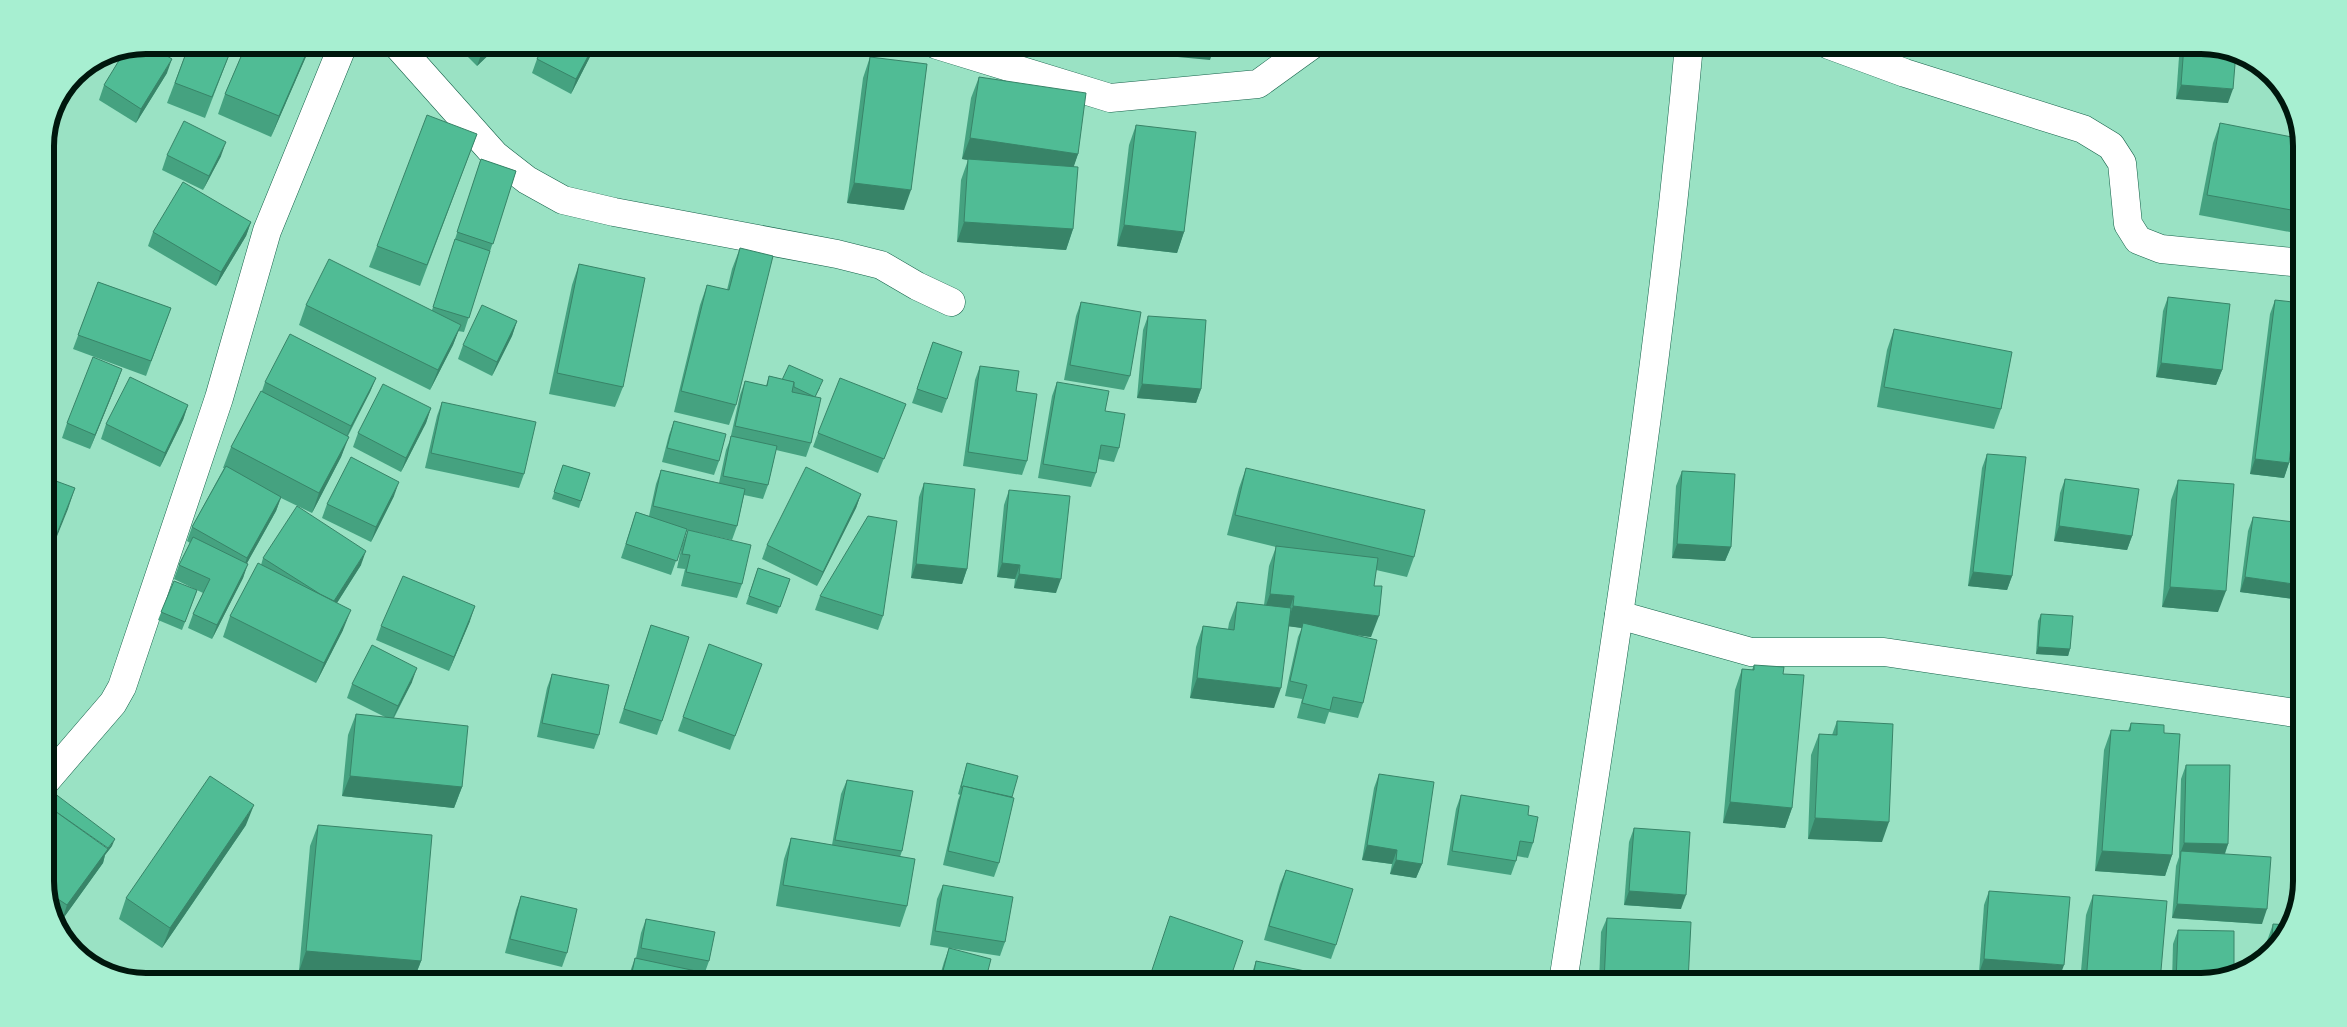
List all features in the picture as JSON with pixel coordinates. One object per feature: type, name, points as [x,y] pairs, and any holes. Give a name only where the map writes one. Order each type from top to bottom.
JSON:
[{"type":"street","points":[[54,772],[113,703],[122,687],[219,398],[267,231],[339,54]]},
{"type":"street","points":[[405,54],[495,155],[527,180],[563,200],[614,212],[837,254],[881,265],[917,286],[951,302]]},
{"type":"street","points":[[966,54],[1110,98],[1258,84],[1300,54]]},
{"type":"street","points":[[1564,973],[1620,615],[1679,156],[1688,54]]},
{"type":"street","points":[[1853,54],[1905,73],[2083,129],[2111,146],[2122,163],[2128,224],[2138,240],[2160,248],[2293,262]]},
{"type":"street","points":[[1620,615],[1751,652],[1884,652],[2293,713]]},
{"type":"building","points":[[164,54],[172,59],[141,109],[104,85],[121,57]]},
{"type":"building","points":[[186,54],[229,54],[212,97],[175,83]]},
{"type":"building","points":[[242,54],[306,54],[279,116],[225,94]]},
{"type":"building","points":[[540,54],[589,54],[576,79],[537,59]]},
{"type":"building","points":[[2183,54],[2213,55],[2235,61],[2233,89],[2181,85]]},
{"type":"building","points":[[870,57],[927,64],[911,190],[854,183]]},
{"type":"building","points":[[979,77],[1086,93],[1078,154],[970,138]]},
{"type":"building","points":[[427,115],[477,134],[427,265],[377,246]]},
{"type":"building","points":[[184,121],[226,142],[209,176],[167,155]]},
{"type":"building","points":[[2220,123],[2293,137],[2293,210],[2207,195]]},
{"type":"building","points":[[1136,125],[1196,132],[1184,232],[1124,225]]},
{"type":"building","points":[[481,159],[516,171],[493,244],[457,232]]},
{"type":"building","points":[[968,159],[1078,167],[1073,229],[964,222]]},
{"type":"building","points":[[183,182],[251,222],[221,272],[153,232]]},
{"type":"building","points":[[455,239],[490,251],[469,318],[433,307]]},
{"type":"building","points":[[740,248],[773,256],[736,405],[681,391],[707,285],[729,290]]},
{"type":"building","points":[[329,259],[461,325],[438,370],[306,305]]},
{"type":"building","points":[[579,264],[645,278],[623,387],[557,373]]},
{"type":"building","points":[[98,282],[171,308],[151,361],[78,335]]},
{"type":"building","points":[[2168,297],[2230,304],[2222,370],[2161,363]]},
{"type":"building","points":[[2275,300],[2293,302],[2293,430],[2289,463],[2255,459]]},
{"type":"building","points":[[1081,302],[1141,312],[1130,376],[1070,365]]},
{"type":"building","points":[[482,305],[517,321],[497,362],[463,345]]},
{"type":"building","points":[[1148,316],[1206,320],[1201,389],[1142,384]]},
{"type":"building","points":[[1894,329],[2012,352],[2001,409],[1884,387]]},
{"type":"building","points":[[290,334],[376,378],[351,426],[265,382]]},
{"type":"building","points":[[933,342],[962,352],[947,399],[917,389]]},
{"type":"building","points":[[93,357],[122,369],[95,435],[67,423]]},
{"type":"building","points":[[789,365],[823,380],[815,397],[794,387],[794,382],[782,380]]},
{"type":"building","points":[[980,366],[1019,371],[1016,391],[1037,394],[1027,461],[968,452]]},
{"type":"building","points":[[769,376],[794,382],[792,392],[821,398],[811,443],[735,426],[745,381],[767,386]]},
{"type":"building","points":[[130,377],[188,405],[165,453],[106,424]]},
{"type":"building","points":[[840,378],[906,404],[884,459],[818,433]]},
{"type":"building","points":[[1057,382],[1109,391],[1105,411],[1125,414],[1119,448],[1101,445],[1096,473],[1043,464]]},
{"type":"building","points":[[383,384],[431,408],[406,458],[358,433]]},
{"type":"building","points":[[261,391],[349,437],[319,493],[231,447]]},
{"type":"building","points":[[442,402],[536,422],[524,474],[431,453]]},
{"type":"building","points":[[674,421],[726,434],[719,461],[667,448]]},
{"type":"building","points":[[731,436],[777,446],[768,485],[723,476]]},
{"type":"building","points":[[1987,454],[2026,457],[2012,576],[1973,572]]},
{"type":"building","points":[[351,457],[399,482],[376,527],[327,504]]},
{"type":"building","points":[[563,465],[590,473],[581,501],[554,492]]},
{"type":"building","points":[[226,466],[281,497],[247,558],[192,527]]},
{"type":"building","points":[[806,467],[861,494],[823,572],[767,545]]},
{"type":"building","points":[[1246,468],[1425,510],[1414,557],[1235,515]]},
{"type":"building","points":[[661,470],[745,489],[737,526],[653,506]]},
{"type":"building","points":[[1682,471],[1735,474],[1731,547],[1677,544]]},
{"type":"building","points":[[2065,479],[2139,489],[2132,536],[2059,526]]},
{"type":"building","points":[[54,480],[75,488],[54,541]]},
{"type":"building","points":[[2178,480],[2234,484],[2226,591],[2170,587]]},
{"type":"building","points":[[924,483],[975,489],[967,569],[916,564]]},
{"type":"building","points":[[1009,490],[1070,496],[1061,579],[1019,574],[1020,565],[1002,563]]},
{"type":"building","points":[[297,506],[366,551],[334,601],[263,558]]},
{"type":"building","points":[[636,512],[687,529],[677,561],[626,544]]},
{"type":"building","points":[[868,516],[897,521],[883,616],[820,596]]},
{"type":"building","points":[[2253,517],[2293,522],[2293,584],[2245,577]]},
{"type":"building","points":[[688,530],[751,545],[742,584],[686,572],[690,555],[682,554]]},
{"type":"building","points":[[193,537],[248,564],[217,625],[193,614],[210,579],[179,565]]},
{"type":"building","points":[[1276,546],[1378,558],[1374,586],[1382,586],[1379,616],[1293,606],[1294,596],[1270,594]]},
{"type":"building","points":[[258,563],[351,610],[324,663],[230,616]]},
{"type":"building","points":[[758,568],[790,579],[780,607],[749,596]]},
{"type":"building","points":[[403,576],[475,606],[454,657],[381,626]]},
{"type":"building","points":[[174,581],[197,590],[185,622],[161,612]]},
{"type":"building","points":[[1237,602],[1291,608],[1281,688],[1197,678],[1203,626],[1234,630]]},
{"type":"building","points":[[2041,614],[2073,616],[2070,649],[2038,647]]},
{"type":"building","points":[[1303,623],[1377,640],[1363,703],[1333,697],[1330,710],[1302,703],[1307,685],[1290,681]]},
{"type":"building","points":[[651,625],[689,637],[662,721],[624,709]]},
{"type":"building","points":[[709,644],[762,664],[735,736],[683,717]]},
{"type":"building","points":[[372,645],[417,668],[398,706],[352,684]]},
{"type":"building","points":[[1754,665],[1784,667],[1783,674],[1804,675],[1792,808],[1730,802],[1742,669],[1754,670]]},
{"type":"building","points":[[552,674],[609,685],[599,735],[542,723]]},
{"type":"building","points":[[356,714],[468,726],[462,787],[350,776]]},
{"type":"building","points":[[1837,721],[1893,724],[1889,822],[1815,818],[1819,734],[1837,735]]},
{"type":"building","points":[[2131,723],[2164,725],[2164,733],[2180,734],[2172,855],[2102,851],[2111,730],[2130,731]]},
{"type":"building","points":[[967,763],[1018,776],[1012,797],[961,787]]},
{"type":"building","points":[[2186,765],[2230,765],[2228,844],[2184,843]]},
{"type":"building","points":[[1379,774],[1434,782],[1422,864],[1396,860],[1397,850],[1367,845]]},
{"type":"building","points":[[210,776],[254,805],[170,928],[126,898]]},
{"type":"building","points":[[847,780],[913,791],[902,851],[835,840]]},
{"type":"building","points":[[963,786],[1014,798],[999,863],[948,851]]},
{"type":"building","points":[[54,793],[115,839],[108,848],[54,810]]},
{"type":"building","points":[[1461,795],[1529,806],[1528,815],[1538,817],[1533,843],[1520,841],[1516,861],[1452,851]]},
{"type":"building","points":[[54,810],[108,849],[67,905],[56,898],[54,887]]},
{"type":"building","points":[[318,825],[432,835],[421,961],[306,951]]},
{"type":"building","points":[[1634,828],[1690,832],[1686,895],[1629,891]]},
{"type":"building","points":[[791,838],[915,859],[907,906],[783,885]]},
{"type":"building","points":[[2181,851],[2271,857],[2267,909],[2177,904]]},
{"type":"building","points":[[1286,870],[1353,889],[1336,945],[1269,926]]},
{"type":"building","points":[[943,885],[1013,897],[1005,942],[935,931]]},
{"type":"building","points":[[1989,891],[2070,897],[2064,965],[1984,959]]},
{"type":"building","points":[[2093,895],[2167,901],[2161,973],[2087,973]]},
{"type":"building","points":[[521,896],[577,909],[567,953],[510,939]]},
{"type":"building","points":[[1170,916],[1243,941],[1232,973],[1151,973]]},
{"type":"building","points":[[1607,918],[1691,922],[1688,973],[1604,973]]},
{"type":"building","points":[[646,919],[715,932],[709,961],[641,948]]},
{"type":"building","points":[[2273,924],[2282,925],[2278,932],[2272,940]]},
{"type":"building","points":[[2178,930],[2234,931],[2234,967],[2207,973],[2176,973]]},
{"type":"building","points":[[949,948],[991,959],[987,973],[942,973]]},
{"type":"building","points":[[635,958],[696,971],[696,973],[632,973]]},
{"type":"building","points":[[1256,961],[1315,973],[1254,973]]}]
